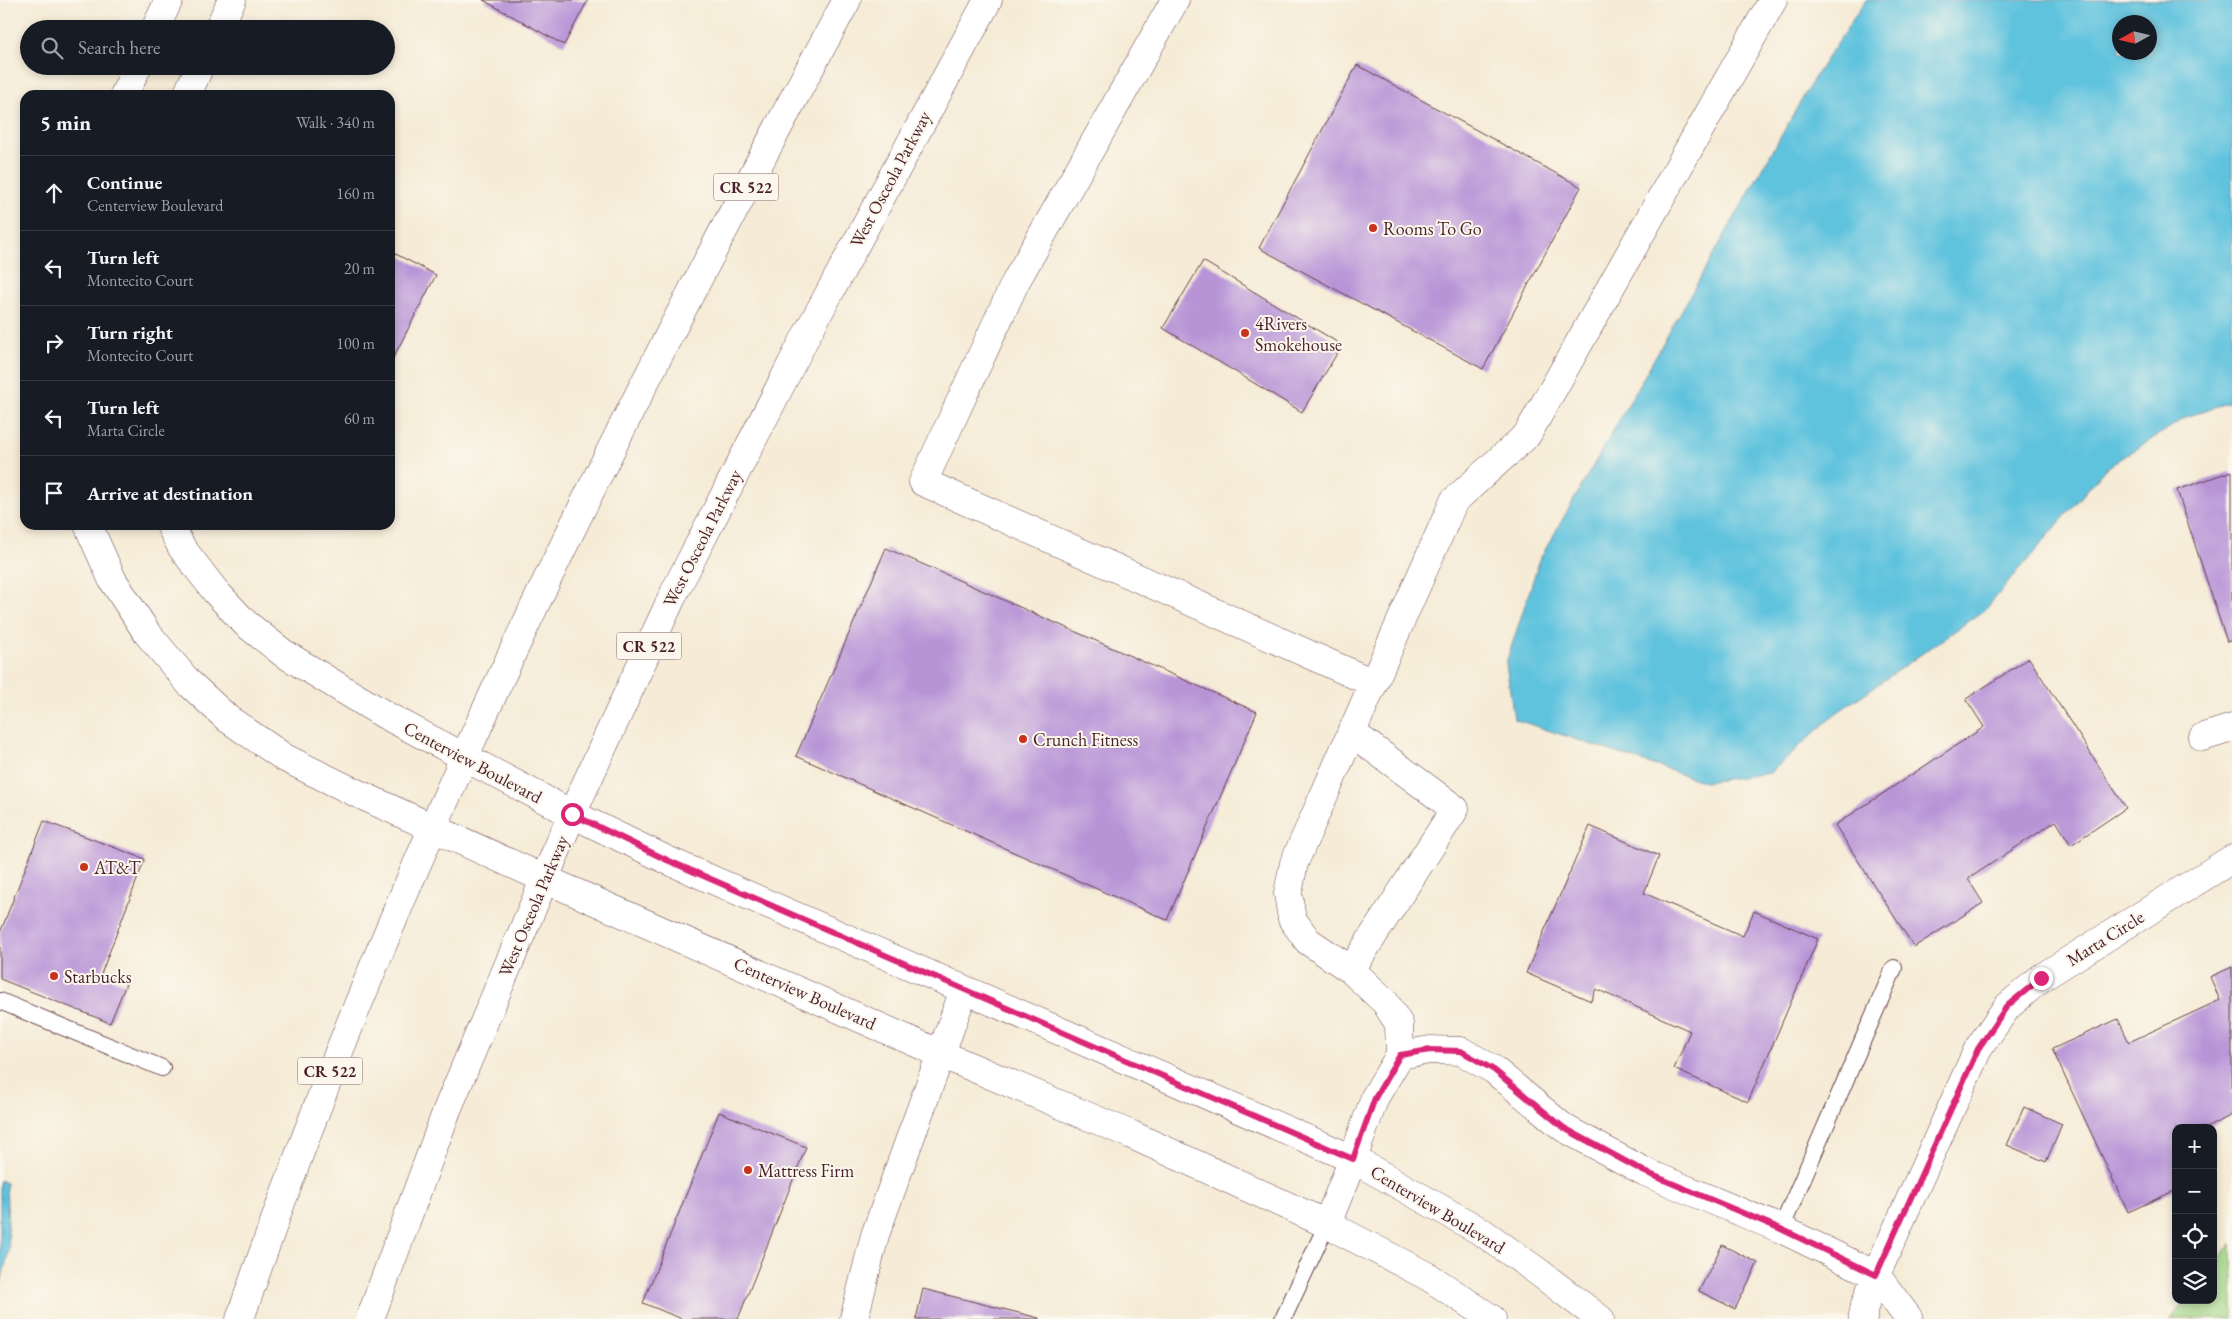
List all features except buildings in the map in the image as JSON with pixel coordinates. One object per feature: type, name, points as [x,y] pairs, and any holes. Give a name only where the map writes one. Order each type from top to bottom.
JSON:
[{"type":"street","points":[[159,20],[169,0]]},
{"type":"street","points":[[222,20],[232,0]]},
{"type":"street","name":"CR 522","points":[[240,1319],[337,1052],[431,827],[463,757],[566,539],[668,336],[847,0]]},
{"type":"street","name":"West Osceola Parkway","points":[[370,1319],[447,1110],[572,814],[674,593],[806,336],[988,0]]},
{"type":"street","points":[[1175,0],[1016,281],[923,482],[1373,683]]},
{"type":"street","points":[[1327,1224],[1375,1098],[1400,1055],[1399,1024],[1386,1002],[1351,970],[1308,941],[1292,919],[1288,893],[1294,863],[1454,501],[1527,435],[1772,0]]},
{"type":"street","points":[[126,90],[134,75]]},
{"type":"street","points":[[189,90],[196,75]]},
{"type":"street","name":"Centerview Boulevard","points":[[90,530],[112,579],[147,634],[189,683],[228,719],[285,758],[544,879],[941,1054],[1132,1135],[1327,1224],[1429,1277],[1492,1319]]},
{"type":"street","name":"Centerview Boulevard","points":[[173,530],[182,548],[216,592],[253,629],[283,653],[385,715],[572,814],[667,860],[1353,1159],[1482,1232],[1538,1270],[1600,1319]]},
{"type":"street","points":[[2203,737],[2232,728]]},
{"type":"street","points":[[1351,732],[1456,809],[1351,970]]},
{"type":"street","name":"Marta Circle","points":[[1862,1319],[1863,1310],[1876,1275],[1978,1049],[2007,1006],[2041,978],[2232,860]]},
{"type":"street","points":[[854,1319],[875,1235],[964,990]]},
{"type":"street","points":[[1400,1055],[1430,1050],[1461,1051],[1494,1070],[1564,1128],[1645,1172],[1781,1229],[1876,1275],[1909,1319]]},
{"type":"lane","points":[[1781,1229],[1894,968]]},
{"type":"lane","points":[[0,1001],[162,1068]]},
{"type":"lane","points":[[1283,1319],[1327,1224]]},
{"type":"green space","points":[[2232,1244],[2232,1319],[2170,1319],[2182,1304],[2217,1304],[2217,1261]]},
{"type":"water","points":[[1866,0],[2232,0],[2232,401],[2188,416],[2105,469],[1985,610],[1835,714],[1770,773],[1705,782],[1514,719],[1506,663],[1540,559],[1817,73]]},
{"type":"water","points":[[0,1180],[6,1183],[9,1250],[0,1287]]},
{"type":"place","name":"Rooms To Go","points":[[1373,228]]},
{"type":"place","name":"4Rivers Smokehouse","points":[[1245,333]]},
{"type":"place","name":"Crunch Fitness","points":[[1023,739]]},
{"type":"place","name":"AT&T","points":[[84,867]]},
{"type":"place","name":"Starbucks","points":[[54,976]]},
{"type":"place","name":"Mattress Firm","points":[[748,1170]]},
{"type":"route","points":[[572,814],[667,860],[1353,1159],[1375,1098],[1400,1055],[1430,1050],[1461,1051],[1494,1070],[1564,1128],[1645,1172],[1781,1229],[1876,1275],[1978,1049],[2007,1006],[2041,978]]}]
